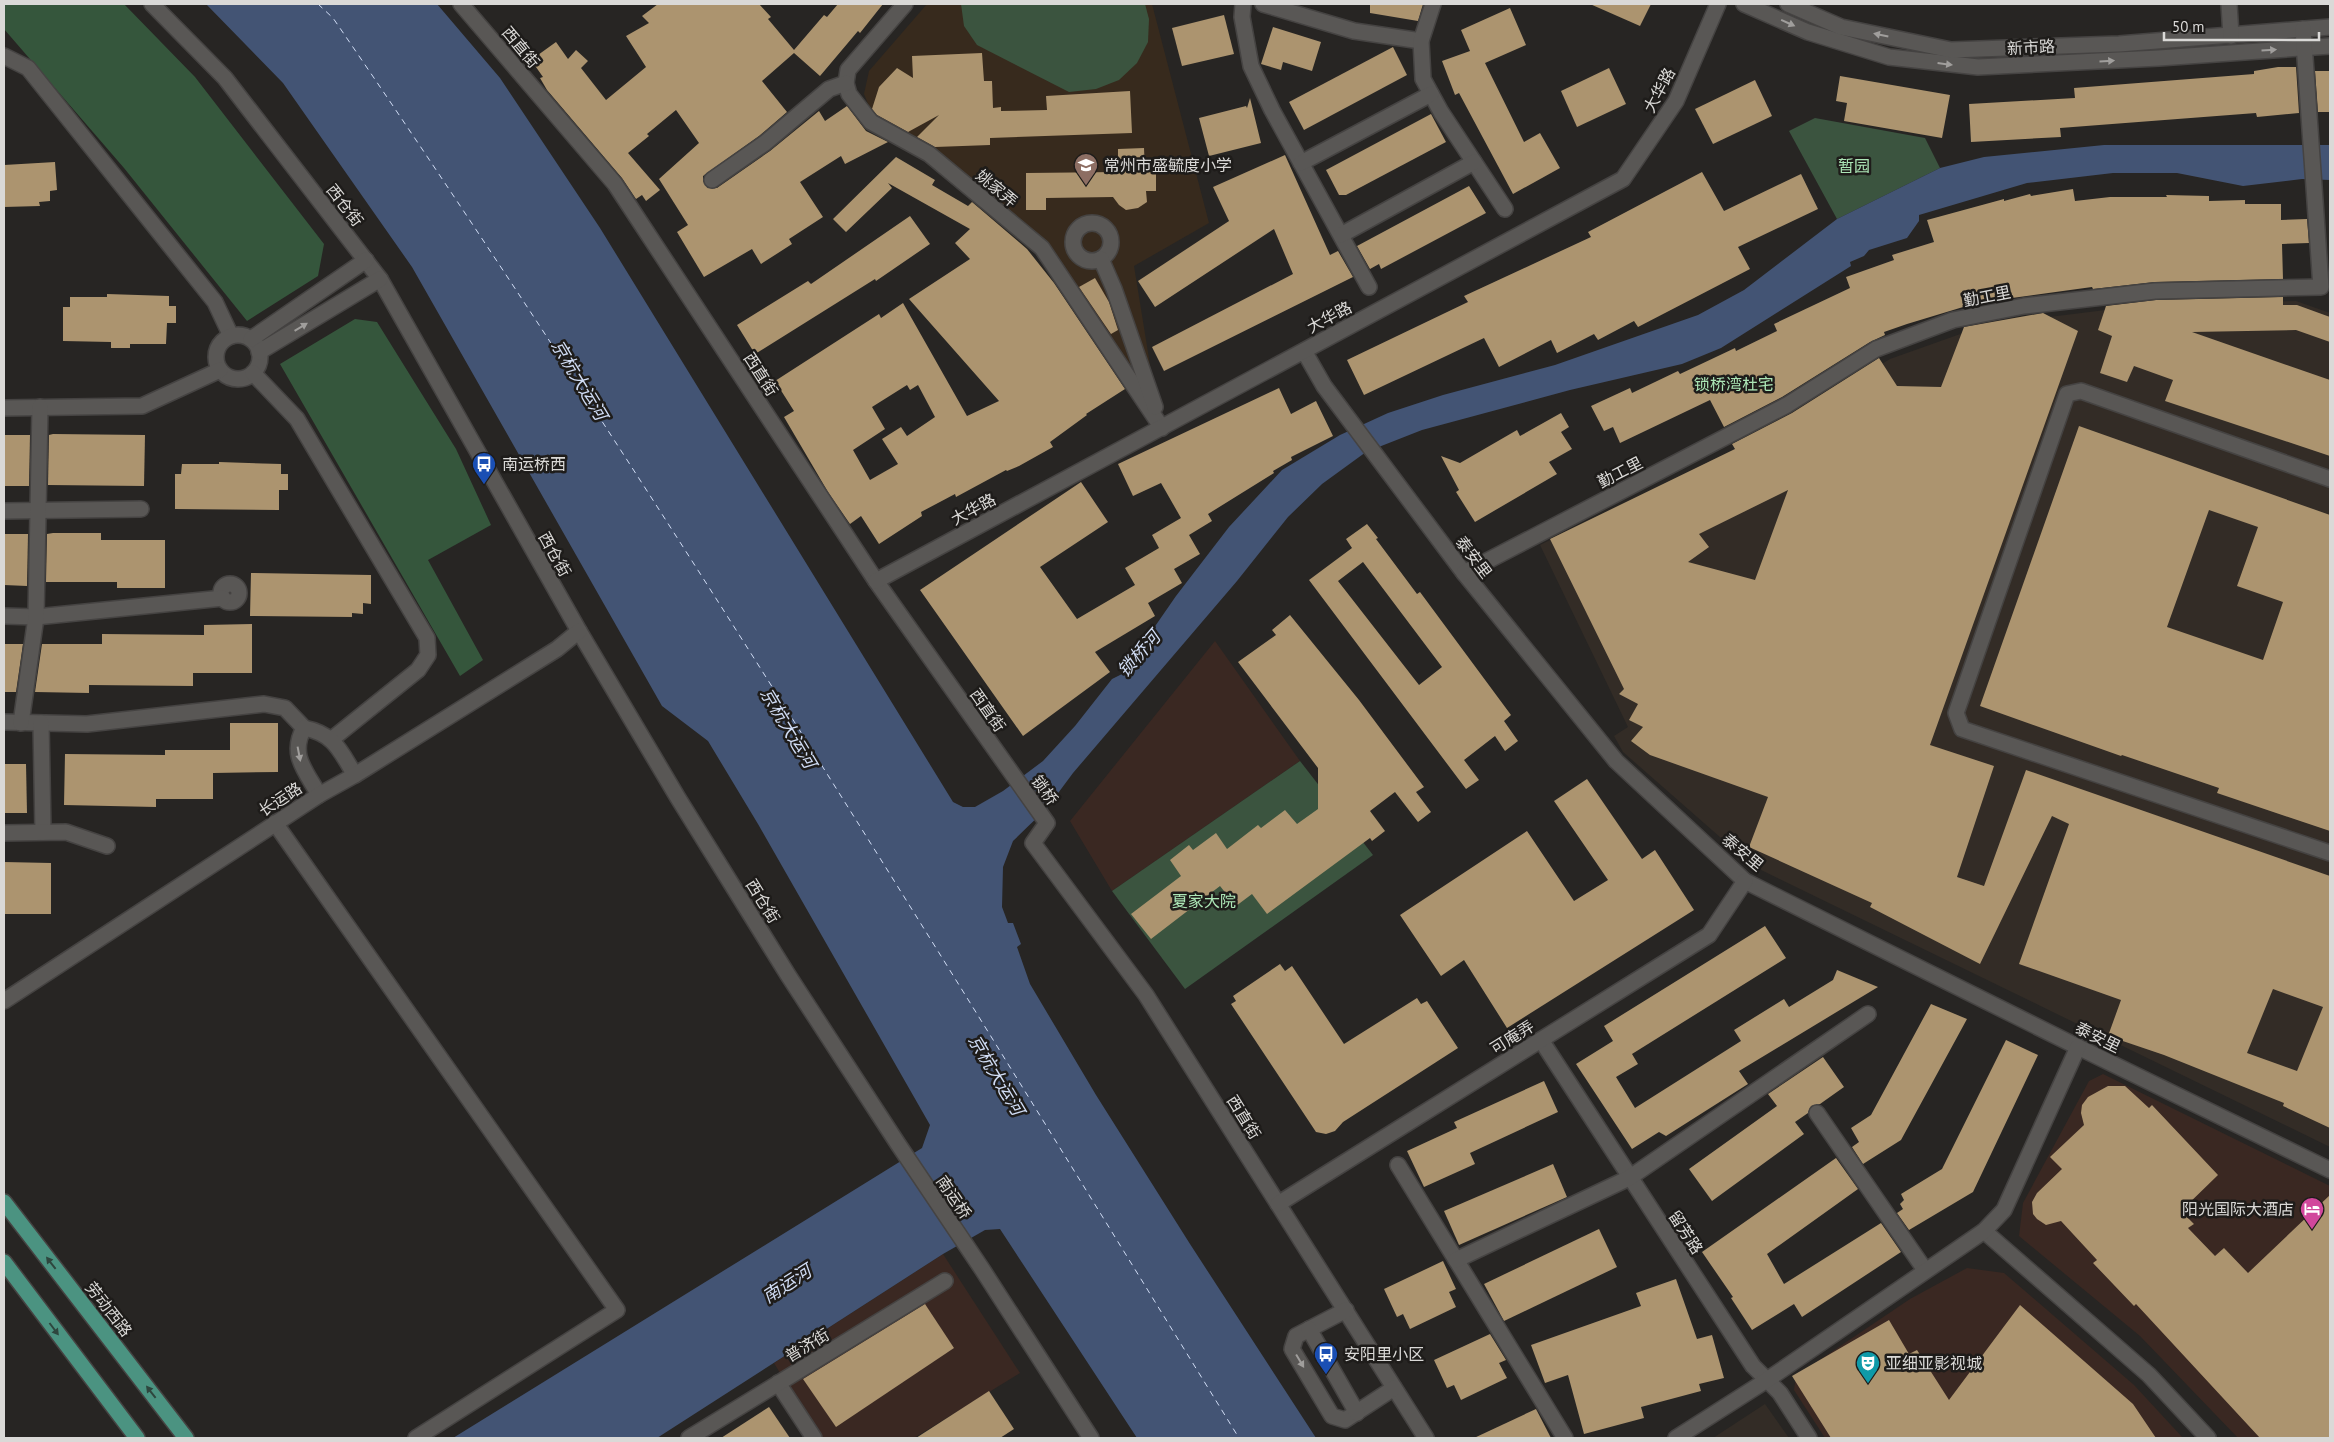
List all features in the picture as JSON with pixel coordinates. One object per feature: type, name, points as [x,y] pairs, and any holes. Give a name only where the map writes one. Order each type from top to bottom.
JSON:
[{"type":"main road","name":"劳动西路","points":[[4,1202],[183,1434]]},
{"type":"main road","points":[[4,1262],[137,1438]]},
{"type":"street","name":"西仓街","points":[[152,4],[224,78],[380,279],[579,631],[777,958],[898,1144]]},
{"type":"street","name":"西直街","points":[[461,4],[615,184],[876,581],[1014,778]]},
{"type":"street","points":[[712,180],[765,143],[829,89],[846,82],[848,70],[905,4]]},
{"type":"street","points":[[1243,4],[1242,17],[1251,66],[1301,163],[1369,287]]},
{"type":"street","points":[[1263,4],[1354,31],[1421,41]]},
{"type":"street","points":[[1433,4],[1421,41],[1423,80],[1505,209]]},
{"type":"street","name":"大华路","points":[[876,581],[1623,179],[1676,101],[1718,4]]},
{"type":"street","name":"新市路","points":[[1744,4],[1808,32],[1889,57],[1978,67],[2330,46]]},
{"type":"street","name":"新市路","points":[[1788,4],[1841,27],[1950,50],[2119,44],[2330,27]]},
{"type":"street","points":[[2229,4],[2231,36]]},
{"type":"street","name":"勤工里","points":[[1464,573],[1787,405],[1876,349],[1953,320],[2024,306],[2155,291],[2320,287],[2303,29]]},
{"type":"street","points":[[4,56],[28,68],[215,302],[231,336]]},
{"type":"street","name":"姚家弄","points":[[846,82],[849,94],[871,122],[929,154],[1042,248],[1162,428]]},
{"type":"street","points":[[1301,163],[1431,94]]},
{"type":"street","points":[[1341,235],[1474,162]]},
{"type":"street","points":[[1101,259],[1114,289],[1162,428]]},
{"type":"street","points":[[255,346],[366,260]]},
{"type":"street","points":[[255,346],[380,279]]},
{"type":"street","points":[[231,336],[245,336],[255,346],[258,367],[253,373],[240,379],[232,378],[220,370],[216,357],[217,350],[220,344],[231,336]]},
{"type":"street","name":"泰安里","points":[[1304,351],[1324,386],[1464,573],[1616,761],[1746,881],[2078,1047],[2330,1170]]},
{"type":"street","points":[[4,408],[142,406],[220,370]]},
{"type":"street","points":[[253,373],[297,419],[427,638],[428,655],[418,670],[332,739]]},
{"type":"street","points":[[2330,479],[2081,391],[2067,394],[1956,713],[1962,729],[2330,853]]},
{"type":"street","points":[[21,723],[36,617],[40,408]]},
{"type":"street","points":[[4,510],[141,509]]},
{"type":"street","points":[[4,616],[36,617],[223,598]]},
{"type":"street","name":"长运路","points":[[4,1001],[275,823],[557,649],[579,631]]},
{"type":"street","points":[[4,722],[87,724],[264,704],[285,708],[304,728],[318,731],[332,739],[355,775]]},
{"type":"street","points":[[41,724],[43,832]]},
{"type":"street","points":[[304,728],[297,741],[298,758],[319,795]]},
{"type":"street","name":"锁桥","points":[[1014,778],[1047,823]]},
{"type":"street","points":[[275,823],[616,1310],[416,1438]]},
{"type":"street","name":"西直街","points":[[1047,823],[1033,843],[1146,994],[1426,1438]]},
{"type":"street","points":[[4,833],[66,832],[107,846]]},
{"type":"street","name":"可庵弄","points":[[1278,1204],[1709,935],[1746,881]]},
{"type":"street","points":[[1456,1260],[1629,1178],[1868,1014]]},
{"type":"street","name":"留芳路","points":[[1541,1040],[1753,1366],[1780,1393],[1809,1438]]},
{"type":"street","points":[[1676,1438],[1767,1380],[1984,1231],[2004,1210],[2078,1047]]},
{"type":"street","points":[[1817,1113],[1925,1270]]},
{"type":"street","name":"南运桥","points":[[898,1144],[982,1269],[1091,1438]]},
{"type":"street","points":[[1398,1164],[1565,1438]]},
{"type":"street","points":[[1984,1231],[2149,1375],[2208,1438]]},
{"type":"street","name":"普济街","points":[[689,1438],[944,1281]]},
{"type":"street","points":[[1346,1310],[1296,1336],[1292,1349],[1332,1416],[1345,1420],[1394,1388]]},
{"type":"street","points":[[1309,1329],[1357,1412]]},
{"type":"street","points":[[778,1383],[814,1438]]},
{"type":"shaded area","name":"常州市盛毓度小学","points":[[927,4],[1152,4],[1209,223],[1134,266],[1152,377],[1143,383],[1043,244],[875,121],[864,94],[869,71]]},
{"type":"shaded area","points":[[2296,301],[2330,313],[2330,1147],[1753,866],[1623,752],[1614,736],[1628,727],[1540,545],[1776,429],[1890,359],[1966,332],[2033,319],[2154,304]]},
{"type":"shaded area","points":[[1215,641],[1300,761],[1112,891],[1070,821]]},
{"type":"shaded area","points":[[2103,1074],[2330,1186],[2330,1438],[2238,1438],[2140,1336],[2019,1236],[2023,1203],[2089,1081]]},
{"type":"shaded area","points":[[943,1254],[1020,1373],[914,1438],[819,1438],[774,1363]]},
{"type":"shaded area","points":[[1967,1268],[2004,1273],[2134,1385],[2183,1438],[1825,1438],[1794,1390],[1796,1376],[1910,1299]]},
{"type":"shaded area","points":[[1765,1404],[1789,1438],[1713,1438]]},
{"type":"green space","points":[[4,4],[124,4],[195,77],[324,244],[318,276],[247,321],[124,168],[4,29]]},
{"type":"green space","points":[[961,4],[1145,4],[1149,19],[1148,42],[1137,63],[1119,80],[1096,89],[1069,92],[977,45],[964,26]]},
{"type":"green space","name":"暂园","points":[[1815,118],[1925,138],[1940,168],[1837,219],[1789,131]]},
{"type":"green space","points":[[355,319],[377,322],[456,449],[491,525],[428,560],[483,660],[460,676],[280,364]]},
{"type":"green space","name":"夏家大院","points":[[1300,761],[1373,855],[1185,989],[1112,891]]},
{"type":"water","points":[[206,4],[437,4],[500,78],[600,228],[953,802],[963,807],[975,807],[1003,791],[1043,761],[1075,726],[1112,679],[1122,674],[1176,596],[1229,527],[1282,470],[1340,435],[1388,413],[1443,395],[1555,365],[1698,315],[1744,290],[1837,219],[1940,168],[1984,157],[2104,145],[2330,145],[2330,180],[2302,179],[2243,186],[2177,173],[2113,173],[2027,183],[1919,215],[1919,221],[1907,238],[1869,250],[1864,256],[1850,262],[1851,266],[1721,348],[1682,364],[1570,390],[1422,430],[1366,452],[1322,484],[1288,517],[1237,581],[1073,773],[1047,808],[1013,841],[1003,867],[1002,907],[1008,923],[1013,923],[1021,944],[1017,947],[1030,984],[1096,1095],[1316,1438],[1137,1438],[1000,1229],[985,1230],[943,1254],[657,1438],[453,1438],[922,1148],[930,1125],[758,824],[708,741],[662,706],[412,267],[283,83]]},
{"type":"building","points":[[658,4],[759,4],[771,17],[768,19],[794,50],[824,15],[827,17],[838,4],[883,4],[860,33],[858,31],[820,76],[794,53],[762,81],[787,112],[759,136],[703,176],[703,181],[708,188],[717,188],[770,151],[819,111],[825,121],[847,106],[866,131],[888,142],[845,164],[841,156],[800,182],[823,217],[789,239],[792,244],[761,264],[752,249],[704,277],[677,232],[688,225],[659,179],[699,143],[676,110],[628,153],[660,190],[646,201],[642,195],[636,199],[622,178],[547,90],[540,78],[543,77],[531,60],[556,42],[568,59],[576,50],[588,61],[581,68],[606,100],[646,67],[626,36],[649,23],[642,16]]},
{"type":"building","points":[[1370,4],[1423,4],[1418,21],[1370,13]]},
{"type":"building","points":[[1590,4],[1651,4],[1640,26]]},
{"type":"building","points":[[1510,8],[1526,45],[1485,63],[1524,142],[1540,133],[1560,168],[1513,194],[1459,93],[1455,95],[1442,61],[1470,51],[1461,30]]},
{"type":"building","points":[[1224,15],[1234,54],[1182,66],[1172,28]]},
{"type":"building","points":[[1273,27],[1321,42],[1312,71],[1283,62],[1281,70],[1261,64]]},
{"type":"building","points":[[1393,47],[1407,75],[1304,130],[1289,102]]},
{"type":"building","points":[[982,53],[984,81],[992,81],[993,108],[1001,107],[1001,111],[1047,110],[1046,96],[1130,91],[1132,133],[990,138],[990,145],[935,147],[917,137],[939,115],[908,132],[877,115],[872,109],[879,87],[897,68],[913,78],[912,56]]},
{"type":"building","points":[[2278,67],[2296,67],[2299,113],[2257,117],[2256,113],[2060,128],[2061,137],[1971,142],[1969,104],[2075,98],[2074,88],[2254,74],[2254,71]]},
{"type":"building","points":[[1609,68],[1626,104],[1577,127],[1561,91]]},
{"type":"building","points":[[2315,71],[2330,71],[2330,112],[2318,112]]},
{"type":"building","points":[[1840,76],[1950,95],[1942,138],[1844,121],[1847,103],[1836,101]]},
{"type":"building","points":[[1755,80],[1772,116],[1713,144],[1695,109]]},
{"type":"building","points":[[1250,98],[1261,143],[1209,156],[1199,118],[1246,106],[1247,108]]},
{"type":"building","points":[[1431,114],[1446,142],[1346,195],[1339,195],[1326,170]]},
{"type":"building","points":[[1144,148],[1145,172],[1156,171],[1156,191],[1146,191],[1147,202],[1138,208],[1126,210],[1113,197],[1046,198],[1046,210],[1026,210],[1026,173],[1118,172],[1118,149]]},
{"type":"building","points":[[1285,155],[1330,255],[1338,251],[1353,277],[1164,371],[1152,347],[1293,274],[1274,229],[1155,307],[1138,281],[1229,221],[1213,187]]},
{"type":"building","points":[[896,157],[935,180],[932,185],[968,206],[972,202],[1027,249],[1054,283],[1125,389],[1086,414],[1050,442],[1053,447],[1019,466],[1006,470],[956,497],[955,494],[921,512],[922,516],[879,544],[861,516],[850,524],[828,492],[784,417],[794,411],[775,381],[879,314],[881,318],[903,303],[967,416],[999,401],[909,299],[970,259],[955,243],[970,229],[888,183],[892,188],[846,232],[833,219]],"holes":[[[907,385],[910,390],[918,385],[935,417],[907,436],[901,427],[882,439],[898,464],[870,480],[853,450],[885,429],[872,407]]]},
{"type":"building","points":[[55,162],[57,190],[50,191],[50,201],[39,202],[40,206],[4,207],[4,165]]},
{"type":"building","points":[[1702,172],[1724,211],[1801,174],[1818,209],[1738,247],[1750,269],[1638,327],[1634,321],[1598,340],[1594,334],[1557,353],[1551,340],[1499,367],[1484,338],[1364,395],[1347,360],[1468,302],[1464,296],[1591,237],[1588,232]]},
{"type":"building","points":[[1469,186],[1486,213],[1381,269],[1379,264],[1370,269],[1357,246]]},
{"type":"building","points":[[2073,189],[2075,201],[2110,197],[2167,197],[2166,195],[2209,196],[2209,201],[2245,200],[2245,204],[2281,204],[2281,220],[2307,219],[2309,243],[2282,244],[2283,279],[2155,282],[2093,289],[2092,287],[2012,298],[1972,307],[1973,304],[1907,324],[1884,332],[1885,335],[1870,342],[1782,397],[1724,427],[1710,400],[1620,443],[1613,427],[1604,431],[1591,406],[1630,388],[1632,393],[1678,371],[1680,374],[1735,348],[1736,351],[1777,331],[1774,324],[1850,288],[1846,277],[1894,260],[1892,255],[1934,242],[1927,220],[2004,199],[2004,201],[2030,194],[2031,196]]},
{"type":"building","points":[[910,216],[930,244],[876,281],[875,279],[755,354],[737,325],[808,281],[811,284]]},
{"type":"building","points":[[1095,278],[1109,302],[1118,330],[1111,334],[1079,287]]},
{"type":"building","points":[[107,294],[169,296],[169,306],[176,306],[176,323],[167,323],[166,344],[130,344],[130,348],[111,348],[111,342],[63,341],[63,307],[70,307],[70,297],[107,297]]},
{"type":"building","points":[[2283,297],[2283,305],[2297,305],[2330,317],[2330,342],[2296,330],[2192,332],[2330,380],[2330,456],[2165,401],[2173,380],[2134,366],[2127,382],[2100,373],[2112,336],[2098,330],[2106,306],[2156,300]]},
{"type":"building","points":[[2043,313],[2078,331],[1930,745],[1994,766],[1957,877],[1984,886],[2026,770],[2330,876],[2330,1128],[2283,1106],[2284,1103],[2164,1055],[2108,1036],[2121,1000],[2019,964],[2069,824],[2052,816],[1980,964],[1870,907],[1872,903],[1749,847],[1768,797],[1650,755],[1631,741],[1643,727],[1629,720],[1638,704],[1619,694],[1624,689],[1550,539],[1735,449],[1732,444],[1792,413],[1879,358],[1897,386],[1941,387],[1964,327]],"holes":[[[1788,490],[1755,580],[1688,562],[1709,547],[1699,534]],[[2273,989],[2323,1007],[2297,1071],[2247,1053]]]},
{"type":"building","points":[[1279,388],[1291,414],[1316,401],[1333,436],[1291,457],[1292,460],[1273,471],[1274,473],[1208,514],[1212,521],[1189,535],[1200,554],[1174,569],[1182,583],[1148,603],[1155,616],[1095,652],[1110,672],[1023,736],[920,590],[1081,482],[1108,522],[1040,567],[1077,619],[1135,585],[1125,568],[1159,548],[1152,535],[1181,518],[1161,483],[1133,496],[1118,464]]},
{"type":"building","points":[[1561,413],[1569,427],[1561,432],[1572,449],[1549,462],[1557,474],[1475,522],[1456,492],[1459,490],[1441,456],[1460,463],[1517,430],[1520,436]]},
{"type":"building","points":[[2079,426],[2330,515],[2330,831],[2217,793],[2219,788],[2121,756],[1980,706]],"holes":[[[2209,510],[2258,527],[2237,586],[2283,602],[2263,660],[2167,627]]]},
{"type":"building","points":[[4,435],[30,435],[29,486],[4,486]]},
{"type":"building","points":[[49,435],[145,435],[144,486],[48,485]]},
{"type":"building","points":[[219,462],[281,464],[281,474],[288,474],[288,490],[279,490],[279,510],[175,509],[175,474],[181,474],[182,464],[219,464]]},
{"type":"building","points":[[1367,524],[1417,594],[1420,592],[1511,715],[1504,721],[1518,741],[1505,751],[1495,736],[1464,760],[1479,780],[1466,789],[1309,580],[1352,548],[1346,539]],"holes":[[[1363,562],[1442,667],[1419,685],[1338,581]]]},
{"type":"building","points":[[101,533],[101,540],[165,540],[165,588],[117,588],[117,582],[46,582],[47,534]]},
{"type":"building","points":[[4,534],[28,534],[27,586],[4,585]]},
{"type":"building","points":[[251,573],[371,575],[371,604],[363,603],[363,614],[352,613],[352,617],[250,616]]},
{"type":"building","points":[[1290,615],[1359,700],[1424,787],[1416,792],[1431,812],[1418,822],[1395,792],[1370,811],[1385,831],[1372,841],[1370,838],[1267,914],[1252,894],[1236,906],[1220,886],[1151,939],[1131,914],[1181,876],[1170,860],[1189,845],[1193,850],[1216,833],[1227,849],[1258,825],[1261,828],[1285,810],[1297,824],[1318,809],[1318,768],[1238,662],[1276,635],[1272,630]]},
{"type":"building","points":[[252,624],[252,673],[193,673],[193,686],[89,685],[89,693],[35,692],[42,644],[102,644],[102,634],[204,635],[204,625]]},
{"type":"building","points":[[4,644],[23,644],[16,692],[4,692]]},
{"type":"building","points":[[230,723],[278,723],[278,772],[213,773],[213,799],[156,799],[156,807],[64,805],[65,754],[165,755],[165,750],[230,750]]},
{"type":"building","points":[[4,764],[26,764],[27,813],[4,813]]},
{"type":"building","points":[[1587,779],[1642,859],[1655,850],[1694,910],[1507,1028],[1464,960],[1441,976],[1400,915],[1527,831],[1574,901],[1608,880],[1554,801]]},
{"type":"building","points":[[4,862],[51,863],[51,914],[4,914]]},
{"type":"building","points":[[1765,926],[1786,958],[1632,1054],[1638,1064],[1616,1077],[1635,1108],[1741,1041],[1734,1030],[1784,999],[1789,1007],[1833,980],[1837,970],[1878,987],[1739,1071],[1748,1084],[1666,1136],[1659,1132],[1632,1149],[1576,1064],[1613,1041],[1604,1026]]},
{"type":"building","points":[[1280,964],[1285,971],[1292,966],[1344,1044],[1417,998],[1421,1004],[1427,1001],[1458,1048],[1343,1122],[1335,1131],[1326,1134],[1316,1132],[1231,1004],[1236,1001],[1233,996]]},
{"type":"building","points":[[1931,1004],[1967,1019],[1901,1140],[1863,1164],[1852,1147],[1859,1142],[1851,1128],[1871,1115]]},
{"type":"building","points":[[2006,1040],[2038,1055],[1973,1192],[1909,1230],[1897,1213],[1903,1209],[1900,1204],[1904,1200],[1901,1194],[1942,1169]]},
{"type":"building","points":[[1823,1057],[1844,1087],[1820,1104],[1811,1106],[1808,1113],[1795,1122],[1804,1134],[1712,1201],[1689,1169],[1777,1106],[1768,1094]]},
{"type":"building","points":[[1544,1081],[1558,1112],[1470,1153],[1475,1164],[1424,1187],[1407,1151],[1457,1128],[1454,1122]]},
{"type":"building","points":[[2108,1086],[2125,1086],[2149,1108],[2152,1105],[2218,1175],[2181,1211],[2194,1224],[2188,1228],[2215,1256],[2224,1248],[2248,1273],[2330,1195],[2330,1438],[2260,1438],[2136,1304],[2134,1306],[2093,1263],[2097,1260],[2061,1221],[2046,1225],[2033,1214],[2032,1202],[2037,1193],[2062,1169],[2050,1157],[2084,1125],[2081,1113],[2082,1105],[2088,1097]]},
{"type":"building","points":[[1836,1158],[1858,1189],[1767,1254],[1784,1284],[1881,1223],[1901,1252],[1802,1317],[1794,1304],[1752,1330],[1731,1298],[1733,1297],[1702,1252]]},
{"type":"building","points":[[1553,1164],[1567,1197],[1459,1245],[1444,1211]]},
{"type":"building","points":[[1599,1229],[1617,1267],[1504,1321],[1484,1284]]},
{"type":"building","points":[[1443,1261],[1456,1289],[1449,1292],[1456,1307],[1410,1329],[1403,1314],[1397,1317],[1384,1289]]},
{"type":"building","points":[[1676,1279],[1697,1339],[1712,1335],[1724,1378],[1699,1384],[1701,1391],[1641,1407],[1644,1418],[1584,1434],[1568,1375],[1545,1383],[1531,1345],[1641,1306],[1636,1293]]},
{"type":"building","points":[[925,1304],[954,1348],[836,1427],[803,1379]]},
{"type":"building","points":[[2020,1305],[2133,1404],[2156,1438],[1831,1438],[1792,1376],[1889,1320],[1909,1354],[1917,1350],[1949,1400]]},
{"type":"building","points":[[1490,1334],[1506,1360],[1499,1363],[1507,1378],[1461,1400],[1454,1385],[1447,1388],[1434,1360]]},
{"type":"building","points":[[989,1391],[1014,1429],[1000,1438],[916,1438]]},
{"type":"building","points":[[769,1407],[790,1438],[721,1438]]},
{"type":"building","points":[[1536,1409],[1551,1438],[1474,1438]]},
{"type":"ferry route","points":[[318,4],[333,18],[451,192],[682,545],[907,901],[1239,1438]]},
{"type":"place","name":"常州市盛毓度小学","points":[[1086,186]]},
{"type":"place","name":"南运桥西","points":[[484,485]]},
{"type":"place","name":"阳光国际大酒店","points":[[2312,1230]]},
{"type":"place","name":"安阳里小区","points":[[1326,1375]]},
{"type":"place","name":"亚细亚影视城","points":[[1868,1384]]},
{"type":"water label","name":"京杭大运河","points":[[579,380]]},
{"type":"water label","name":"锁桥河","points":[[1139,654]]},
{"type":"water label","name":"京杭大运河","points":[[788,728]]},
{"type":"water label","name":"京杭大运河","points":[[996,1075]]},
{"type":"water label","name":"南运河","points":[[787,1284]]},
{"type":"park label","name":"锁桥湾杜宅","points":[[1734,384]]}]
